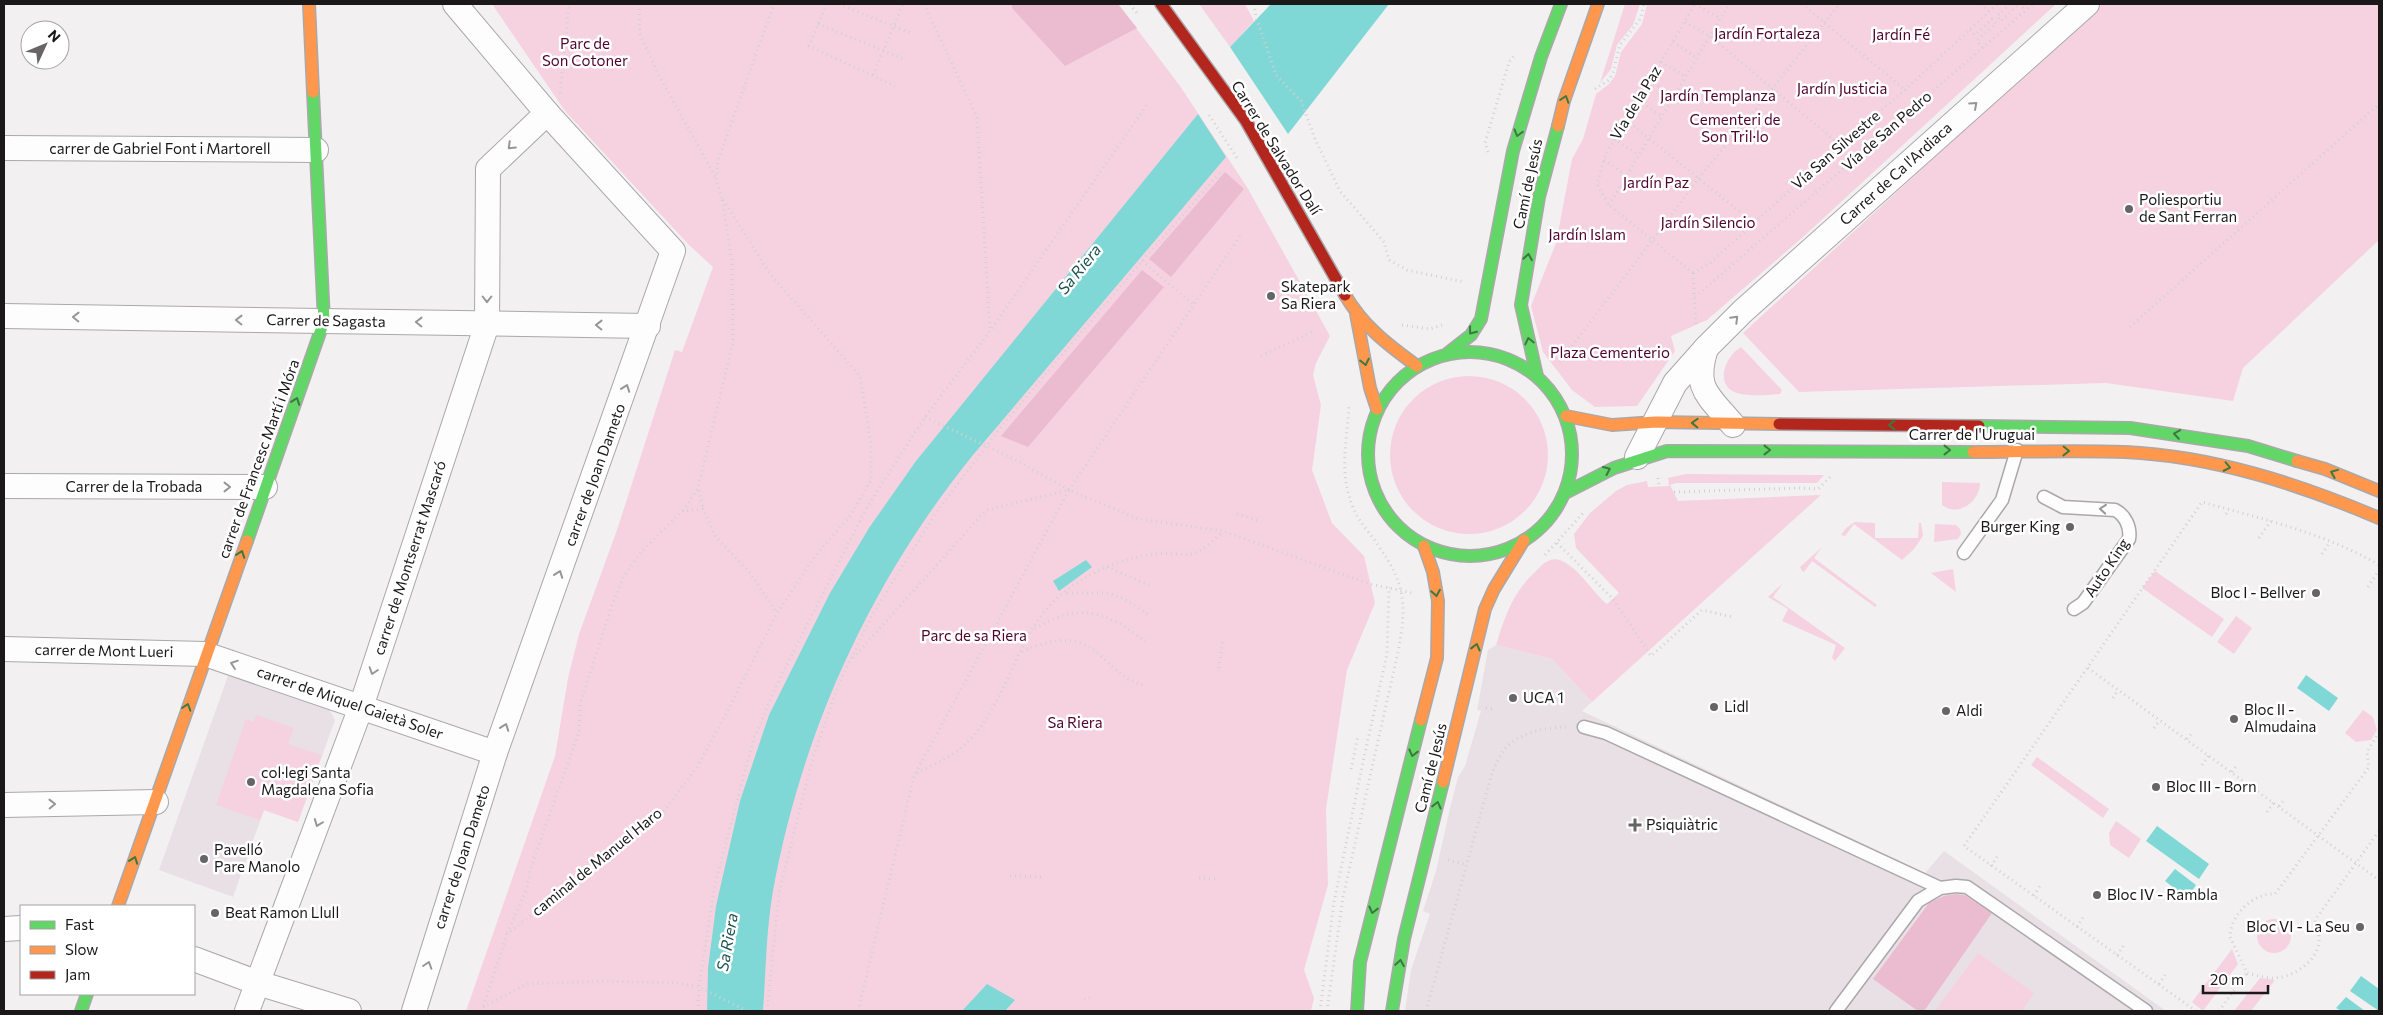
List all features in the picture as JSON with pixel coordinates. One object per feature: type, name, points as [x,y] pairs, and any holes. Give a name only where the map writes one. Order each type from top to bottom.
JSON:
[{"type":"street","name":"carrer de Francesc Martí i Móra","points":[[118,905],[156,802],[205,654],[324,321],[309,4]]},
{"type":"street","name":"carrer de Joan Dameto","points":[[414,1011],[496,753],[673,252],[553,107],[456,4]]},
{"type":"street","name":"Carrer de Salvador Dalí","points":[[1161,4],[1246,121],[1282,181],[1356,314],[1379,338],[1417,366]]},
{"type":"street","name":"Camí de Jesús","points":[[1448,353],[1471,335],[1481,319],[1513,151],[1541,57],[1561,4]]},
{"type":"street","name":"Camí de Jesús","points":[[1537,376],[1521,306],[1530,247],[1539,197],[1564,101],[1598,4]]},
{"type":"street","name":"Carrer de Ca l'Ardiaca","points":[[1637,457],[1675,383],[1702,336],[1743,311],[2087,4]]},
{"type":"street","name":"carrer de Montserrat Mascaró","points":[[247,1011],[361,707],[487,324],[488,169],[553,107]]},
{"type":"street","name":"carrer de Gabriel Font i Martorell","points":[[4,148],[316,150]]},
{"type":"street","name":"Carrer de Salvador Dalí","points":[[1356,314],[1368,380],[1377,409]]},
{"type":"street","name":"Carrer de Sagasta","points":[[4,316],[648,326]]},
{"type":"street","name":"Carrer de Ca l'Ardiaca","points":[[1702,336],[1700,370],[1702,383],[1709,397],[1733,425]]},
{"type":"street","points":[[1474,351],[1499,355],[1537,376],[1552,392],[1566,416],[1573,444],[1565,494],[1547,520],[1524,540],[1485,555],[1464,557],[1424,546],[1410,539],[1379,503],[1373,488],[1369,455],[1372,424],[1377,409],[1394,385],[1417,366],[1448,353],[1474,351]]},
{"type":"street","name":"Carrer de l'Uruguai","points":[[1566,416],[1612,425],[1656,422],[1733,425],[2019,425],[2130,428],[2248,446],[2325,469],[2379,491]]},
{"type":"street","name":"Carrer de l'Uruguai","points":[[1565,494],[1606,470],[1637,457],[1668,451],[2017,450],[2126,452],[2157,454],[2218,465],[2283,481],[2379,518]]},
{"type":"street","name":"Carrer de la Trobada","points":[[4,486],[265,487]]},
{"type":"street","name":"Camí de Jesús","points":[[1392,1011],[1404,939],[1485,609],[1494,589],[1524,540]]},
{"type":"street","name":"Camí de Jesús","points":[[1357,1011],[1360,962],[1437,658],[1438,602],[1433,572],[1424,546]]},
{"type":"street","name":"carrer de Mont Lueri","points":[[4,649],[205,654]]},
{"type":"street","name":"carrer de Miquel Gaietà Soler","points":[[205,654],[496,753]]},
{"type":"street","points":[[4,805],[156,802]]},
{"type":"street","points":[[4,929],[20,928]]},
{"type":"street","points":[[195,959],[258,983],[349,1011]]},
{"type":"street","points":[[81,1011],[87,995]]},
{"type":"lane","points":[[1964,553],[2002,500],[2017,450]]},
{"type":"lane","name":"Auto King","points":[[2044,497],[2063,507],[2115,510],[2122,514],[2128,526],[2129,539],[2083,603],[2074,609]]},
{"type":"lane","points":[[1584,727],[1606,733],[1940,888]]},
{"type":"lane","points":[[1836,1011],[1918,901],[1940,888],[1956,886],[1967,887],[2146,1011]]},
{"type":"path","points":[[553,107],[569,4]]},
{"type":"path","points":[[483,1010],[507,934],[527,889],[530,870],[579,732],[580,704],[611,608],[623,578],[641,552],[682,511],[698,488],[733,342],[732,263],[722,198],[716,179],[657,72],[640,34],[639,4]]},
{"type":"path","points":[[716,179],[718,160],[774,4]]},
{"type":"path","points":[[827,4],[809,46],[895,86]]},
{"type":"path","points":[[838,4],[913,34]]},
{"type":"path","points":[[873,75],[903,4]]},
{"type":"path","points":[[924,4],[978,117],[990,331]]},
{"type":"path","points":[[1130,4],[1142,21]]},
{"type":"path","points":[[1254,4],[1256,17],[1276,75],[1302,102],[1315,139],[1340,191],[1384,242],[1389,260],[1407,270],[1472,284]]},
{"type":"path","points":[[1593,91],[1609,80],[1620,45],[1640,18],[1644,4]]},
{"type":"path","points":[[1695,4],[1720,19]]},
{"type":"path","name":"Vía de la Paz","points":[[1609,205],[1597,184],[1604,160],[1614,139],[1695,4]]},
{"type":"path","points":[[1702,336],[1694,297],[1693,272],[1609,205],[1730,4]]},
{"type":"path","points":[[1802,4],[1825,21],[1905,90]]},
{"type":"path","points":[[1558,365],[1652,238],[1839,4]]},
{"type":"path","points":[[1981,4],[1990,11]]},
{"type":"path","name":"Vía San Silvestre","points":[[1693,272],[1710,262],[1840,145],[1905,90],[1997,4]]},
{"type":"path","points":[[2010,4],[1997,16],[2000,21],[2019,4],[2026,10]]},
{"type":"path","name":"Vía de San Pedro","points":[[1694,297],[2033,4]]},
{"type":"path","points":[[1970,30],[1975,35],[1992,19],[1996,23],[1977,40],[1983,48]]},
{"type":"path","points":[[1685,22],[1710,36],[1840,145]]},
{"type":"path","points":[[818,24],[904,60]]},
{"type":"path","points":[[1672,42],[1697,58]]},
{"type":"path","points":[[1661,62],[1686,77]]},
{"type":"path","points":[[1649,82],[1674,96]]},
{"type":"path","points":[[1638,101],[1662,116]]},
{"type":"path","points":[[698,1011],[698,987],[715,884],[753,741],[777,684],[866,509],[925,417],[990,331],[1148,103]]},
{"type":"path","points":[[2130,327],[2379,104]]},
{"type":"path","points":[[1208,113],[1239,160]]},
{"type":"path","points":[[1626,120],[1650,137],[1754,223]]},
{"type":"path","points":[[1614,139],[1639,155]]},
{"type":"path","points":[[1604,160],[1627,176]]},
{"type":"path","points":[[767,1011],[779,893],[813,757],[838,683],[871,617],[937,511],[1004,423],[1220,173]]},
{"type":"path","name":"caminal de Manuel Haro","points":[[507,934],[660,816],[697,766],[726,714],[777,613],[815,556],[850,516],[871,480],[871,444],[860,376],[770,274],[722,198]]},
{"type":"path","points":[[858,1011],[916,773],[1069,490],[1240,236]]},
{"type":"path","points":[[1142,261],[1194,305]]},
{"type":"path","points":[[1261,356],[1314,331]]},
{"type":"path","points":[[1327,1011],[1343,896],[1405,612],[1401,590],[1390,562],[1354,511],[1343,458],[1349,400]]},
{"type":"path","points":[[925,417],[1018,461],[1069,490],[1139,519],[1224,531],[1370,584],[1401,590]]},
{"type":"path","points":[[1674,492],[1818,489],[1834,473]]},
{"type":"path","points":[[1657,475],[1659,486]]},
{"type":"path","points":[[698,488],[703,509],[716,537],[750,573],[777,613]]},
{"type":"path","points":[[849,662],[986,510],[1069,490]]},
{"type":"path","points":[[2196,1011],[1964,846],[2202,502],[2271,521],[2330,542],[2379,565]]},
{"type":"path","points":[[1543,557],[1592,504]]},
{"type":"path","points":[[682,511],[703,509]]},
{"type":"path","points":[[2226,514],[2229,510]]},
{"type":"path","points":[[1237,514],[1259,521]]},
{"type":"path","points":[[2259,538],[2271,521]]},
{"type":"path","points":[[916,773],[957,751],[975,733],[1001,695],[1034,628],[1054,602],[1088,576],[1116,562],[1155,554],[1194,554],[1224,531]]},
{"type":"path","points":[[2322,554],[2330,542]]},
{"type":"path","points":[[1557,543],[1613,599],[1651,656],[1702,610],[1733,617]]},
{"type":"path","points":[[1106,567],[1152,586]]},
{"type":"path","points":[[2368,587],[2379,570]]},
{"type":"path","points":[[1320,1011],[1334,902],[1387,654],[1389,587]]},
{"type":"path","points":[[1066,593],[1107,593],[1122,598],[1149,615]]},
{"type":"path","points":[[1034,628],[1065,615],[1090,614],[1120,622],[1147,643]]},
{"type":"path","points":[[1220,668],[1223,639]]},
{"type":"path","points":[[1021,652],[1050,641],[1075,641],[1094,650],[1127,680],[1146,686]]},
{"type":"path","points":[[2088,668],[2379,880]]},
{"type":"path","points":[[2114,686],[2117,681]]},
{"type":"path","points":[[2113,698],[2118,690]]},
{"type":"path","points":[[2147,710],[2151,705]]},
{"type":"path","points":[[2154,728],[2160,720]]},
{"type":"path","points":[[1426,1011],[1492,773],[1504,750],[1521,738],[1550,727],[1584,727]]},
{"type":"path","points":[[2187,740],[2192,732]]},
{"type":"path","points":[[2247,973],[2230,937],[2230,931],[2235,921],[2252,899],[2262,895],[2275,894],[2369,766],[2368,752],[2379,732]]},
{"type":"path","points":[[1351,770],[1358,736]]},
{"type":"path","points":[[2202,765],[2209,755]]},
{"type":"path","points":[[2232,772],[2237,766]]},
{"type":"path","points":[[2279,806],[2284,800]]},
{"type":"path","points":[[2267,812],[2274,802]]},
{"type":"path","points":[[2247,973],[2263,977],[2280,977],[2296,971],[2312,959],[2320,941],[2314,920],[2379,831]]},
{"type":"path","points":[[1991,866],[1999,854]]},
{"type":"path","points":[[1443,858],[1467,866]]},
{"type":"path","points":[[1010,876],[1040,877]]},
{"type":"path","points":[[1199,878],[1215,879]]},
{"type":"path","points":[[2034,896],[2041,884]]},
{"type":"path","points":[[2077,927],[2084,916]]},
{"type":"path","points":[[2117,955],[2124,945]]},
{"type":"path","points":[[2219,1011],[2247,973]]},
{"type":"path","points":[[2158,984],[2165,975]]},
{"type":"path","points":[[483,1010],[527,984],[604,982],[680,983],[698,987],[747,1011]]},
{"type":"path","points":[[1084,999],[1093,997]]},
{"type":"shaded area","points":[[1012,4],[1118,4],[1137,28],[1065,66],[1012,8]]},
{"type":"shaded area","points":[[1225,172],[1244,189],[1171,277],[1149,259]]},
{"type":"shaded area","points":[[1142,270],[1164,287],[1028,447],[1001,436]]},
{"type":"shaded area","name":"Psiquiàtric","points":[[1496,645],[1552,659],[1592,702],[1582,711],[1925,873],[1944,851],[2166,1011],[1405,1011],[1411,970],[1430,914],[1423,911],[1436,871],[1458,777],[1465,766],[1481,711],[1477,710],[1488,650]]},
{"type":"shaded area","name":"col·legi Santa Magdalena Sofia","points":[[229,673],[328,707],[335,720],[298,822],[264,810],[233,897],[159,870]]},
{"type":"shaded area","points":[[1964,895],[1992,913],[1924,1011],[1918,1011],[1873,979],[1929,903],[1944,896]]},
{"type":"green space","name":"Parc de sa Riera","points":[[492,4],[1118,4],[1180,86],[1247,187],[1330,336],[1316,363],[1313,375],[1321,405],[1312,470],[1332,523],[1364,556],[1375,603],[1347,670],[1326,809],[1328,885],[1304,970],[1314,998],[1311,1011],[466,1011],[555,756],[568,678],[579,634],[617,530],[675,350],[682,352],[713,267],[689,245],[565,111]]},
{"type":"green space","points":[[1199,4],[1245,4],[1254,21],[1230,47]]},
{"type":"green space","points":[[1625,4],[1640,4],[1633,25],[1617,45],[1611,69],[1600,83]]},
{"type":"green space","name":"Cementeri de Son Tril·lo","points":[[1647,4],[2056,4],[1803,237],[1707,320],[1671,336],[1675,351],[1637,406],[1595,407],[1572,390],[1543,352],[1531,306],[1556,243],[1572,159],[1583,139],[1596,94],[1609,84],[1615,76],[1621,52],[1642,24]]},
{"type":"green space","name":"Poliesportiu de Sant Ferran","points":[[2102,4],[2379,4],[2379,240],[2243,368],[2233,401],[2106,383],[1799,392],[1743,333]]},
{"type":"green space","points":[[1741,347],[1782,390],[1780,394],[1747,395],[1737,393],[1725,384],[1724,370],[1727,363],[1731,356]]},
{"type":"green space","points":[[1469,376],[1499,382],[1525,399],[1542,425],[1548,455],[1542,485],[1525,511],[1499,528],[1469,534],[1439,528],[1413,511],[1396,485],[1390,455],[1396,425],[1413,399],[1439,382]]},
{"type":"green space","points":[[1686,474],[1824,475],[1817,483],[1676,483],[1670,485],[1678,501],[1821,495],[1592,702],[1552,659],[1496,645],[1507,614],[1521,587],[1548,561],[1554,559],[1569,565],[1581,575],[1607,604],[1619,593],[1576,548],[1574,534],[1590,513],[1616,491],[1627,485],[1647,481],[1648,487],[1669,486],[1668,478]]},
{"type":"green space","points":[[1942,482],[1980,483],[1979,490],[1972,501],[1967,506],[1955,510],[1948,509],[1942,505]]},
{"type":"green space","points":[[1855,522],[1875,523],[1875,538],[1918,538],[1919,523],[1921,523],[1923,536],[1914,549],[1902,560],[1854,524],[1845,536],[1841,535],[1846,528]]},
{"type":"green space","points":[[1935,524],[1956,525],[1960,529],[1961,534],[1958,539],[1934,542]]},
{"type":"green space","points":[[1822,547],[1814,558],[1877,605],[1875,607],[1812,561],[1804,572],[1802,571],[1800,567]]},
{"type":"green space","points":[[1953,569],[1956,592],[1931,573]]},
{"type":"green space","points":[[2155,571],[2224,619],[2212,637],[2142,588]]},
{"type":"green space","points":[[1783,583],[1773,597],[1845,648],[1835,661],[1832,658],[1836,645],[1782,621],[1788,609],[1768,597]]},
{"type":"green space","points":[[2236,616],[2252,628],[2234,654],[2217,642]]},
{"type":"green space","points":[[2363,710],[2373,717],[2377,730],[2371,740],[2356,742],[2345,733]]},
{"type":"green space","points":[[256,715],[294,728],[288,744],[322,755],[298,822],[264,810],[260,820],[216,805],[246,719],[253,722]]},
{"type":"green space","points":[[2037,757],[2109,809],[2103,818],[2031,765]]},
{"type":"green space","points":[[2116,821],[2141,839],[2129,858],[2110,845],[2109,833]]},
{"type":"green space","points":[[2274,919],[2286,924],[2291,936],[2286,948],[2274,953],[2262,948],[2257,936],[2262,924]]},
{"type":"green space","points":[[2232,949],[2238,964],[2203,1011],[2192,1002]]},
{"type":"green space","points":[[1978,953],[2034,993],[2022,1011],[1935,1011]]},
{"type":"green space","points":[[2260,978],[2275,980],[2251,1011],[2234,1011]]},
{"type":"water","points":[[1271,4],[1389,4],[1288,134],[1230,47]]},
{"type":"water","name":"Sa Riera","points":[[1198,114],[1226,157],[973,455],[936,503],[903,554],[873,606],[846,660],[822,716],[802,773],[786,831],[771,906],[763,1011],[707,1011],[708,968],[716,906],[740,801],[769,715],[830,593],[869,528],[916,461]]},
{"type":"water","points":[[1086,560],[1092,567],[1059,591],[1053,581]]},
{"type":"water","points":[[2306,675],[2338,698],[2329,711],[2297,688]]},
{"type":"water","points":[[2157,826],[2209,864],[2199,879],[2146,841]]},
{"type":"water","points":[[2175,869],[2196,885],[2187,898],[2165,881]]},
{"type":"water","points":[[2361,976],[2379,989],[2379,1011],[2350,991]]},
{"type":"water","points":[[987,984],[1015,1000],[1005,1011],[962,1011]]},
{"type":"water","points":[[2346,997],[2365,1011],[2341,1011],[2336,1008]]},
{"type":"traffic: fast","points":[[1448,353],[1471,335],[1481,319],[1513,151],[1541,57],[1561,4]]},
{"type":"traffic: fast","points":[[247,541],[324,321],[313,92]]},
{"type":"traffic: fast","points":[[1537,376],[1521,305],[1539,197],[1558,126]]},
{"type":"traffic: fast","points":[[1460,352],[1480,352],[1500,356],[1518,364],[1535,375],[1549,389],[1560,406],[1568,424],[1572,454],[1568,484],[1560,502],[1549,519],[1535,533],[1518,544],[1500,552],[1480,556],[1460,556],[1440,552],[1422,544],[1405,533],[1391,519],[1380,502],[1372,484],[1368,464],[1368,444],[1372,424],[1380,406],[1391,389],[1405,375],[1422,364],[1440,356],[1460,352]]},
{"type":"traffic: fast","points":[[1979,426],[2130,428],[2248,446],[2297,461]]},
{"type":"traffic: fast","points":[[1565,493],[1614,468],[1667,451],[1973,452]]},
{"type":"traffic: fast","points":[[1357,1011],[1360,962],[1421,720]]},
{"type":"traffic: fast","points":[[1392,1011],[1404,939],[1443,782]]},
{"type":"traffic: fast","points":[[81,1011],[87,995]]},
{"type":"traffic: slow","points":[[309,4],[313,92]]},
{"type":"traffic: slow","points":[[1558,126],[1564,101],[1598,4]]},
{"type":"traffic: slow","points":[[1345,295],[1368,326],[1417,366]]},
{"type":"traffic: slow","points":[[1356,314],[1370,388],[1377,409]]},
{"type":"traffic: slow","points":[[1566,416],[1612,425],[1656,422],[1779,424]]},
{"type":"traffic: slow","points":[[1973,452],[2125,452],[2191,459],[2287,483],[2379,518]]},
{"type":"traffic: slow","points":[[2297,461],[2325,469],[2379,491]]},
{"type":"traffic: slow","points":[[1443,782],[1485,609],[1494,589],[1524,540]]},
{"type":"traffic: slow","points":[[118,905],[247,541]]},
{"type":"traffic: slow","points":[[1421,720],[1437,658],[1438,601],[1433,572],[1424,546]]},
{"type":"traffic: jam","points":[[1161,4],[1246,121],[1345,295]]},
{"type":"traffic: jam","points":[[1779,424],[1979,426]]},
{"type":"place","name":"Poliesportiu de Sant Ferran","points":[[2129,209]]},
{"type":"place","name":"Skatepark Sa Riera","points":[[1271,296]]},
{"type":"place","name":"Burger King","points":[[2070,527]]},
{"type":"place","name":"Bloc I - Bellver","points":[[2316,593]]},
{"type":"place","name":"UCA 1","points":[[1513,698]]},
{"type":"place","name":"Lidl","points":[[1714,707]]},
{"type":"place","name":"Aldi","points":[[1946,711]]},
{"type":"place","name":"Bloc II - Almudaina","points":[[2234,719]]},
{"type":"place","name":"col·legi Santa Magdalena Sofia","points":[[251,782]]},
{"type":"place","name":"Bloc III - Born","points":[[2156,787]]},
{"type":"place","name":"Psiquiàtric","points":[[1635,825]]},
{"type":"place","name":"Pavelló Pare Manolo","points":[[204,859]]},
{"type":"place","name":"Bloc IV - Rambla","points":[[2097,895]]},
{"type":"place","name":"Beat Ramon Llull","points":[[215,913]]},
{"type":"place","name":"Bloc VI - La Seu","points":[[2360,927]]},
{"type":"park label","name":"Jardín Fortaleza","points":[[1767,34]]},
{"type":"park label","name":"Jardín Fé","points":[[1901,35]]},
{"type":"park label","name":"Parc de Son Cotoner","points":[[585,52]]},
{"type":"park label","name":"Jardín Justicia","points":[[1842,89]]},
{"type":"park label","name":"Jardín Templanza","points":[[1718,96]]},
{"type":"park label","name":"Jardín Paz","points":[[1656,183]]},
{"type":"park label","name":"Jardín Silencio","points":[[1708,223]]},
{"type":"park label","name":"Jardín Islam","points":[[1587,235]]},
{"type":"park label","name":"Plaza Cementerio","points":[[1610,353]]}]
